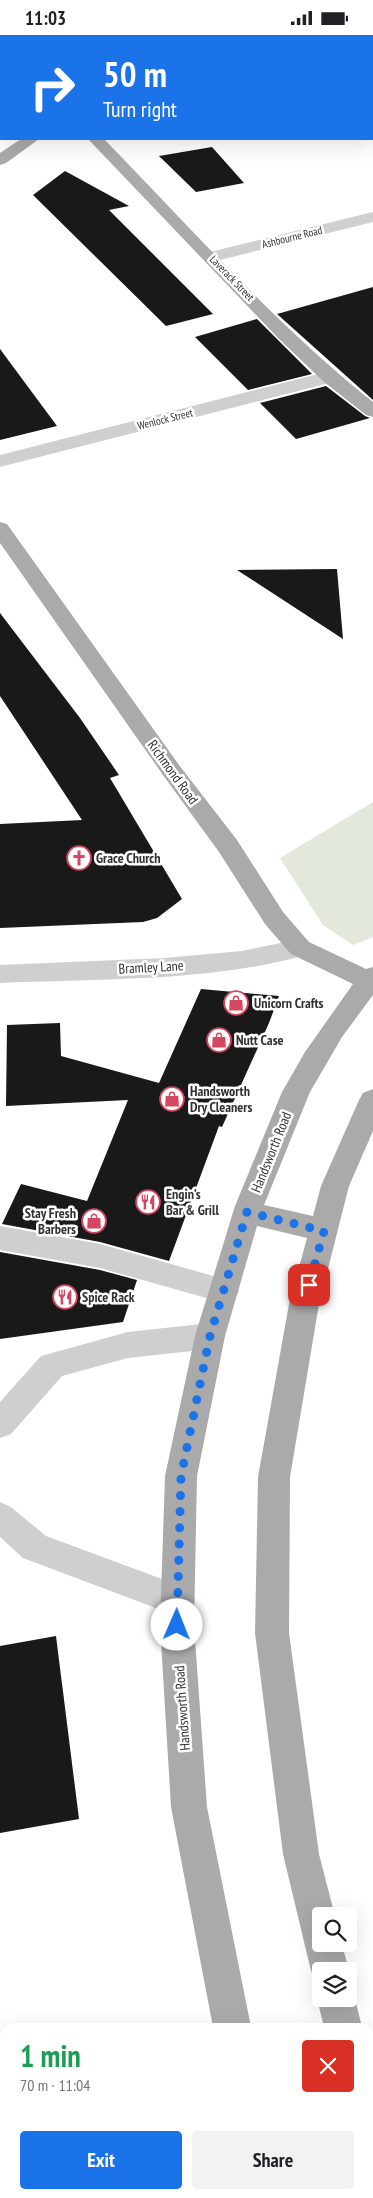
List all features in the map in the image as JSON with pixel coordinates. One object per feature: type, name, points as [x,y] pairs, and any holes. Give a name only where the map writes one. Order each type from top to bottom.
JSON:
[{"type":"main road","points":[[0,160],[30,140]]},
{"type":"main road","name":"Laverack Street","points":[[97,140],[212,257],[284,334],[330,377],[373,411]]},
{"type":"main road","name":"Richmond Road","points":[[0,528],[228,846],[274,918],[300,948],[371,980]]},
{"type":"main road","name":"Handsworth Road","points":[[231,2023],[189,1807],[177,1625],[181,1476],[210,1336],[247,1212],[296,1092],[323,1044],[371,980]]},
{"type":"main road","points":[[314,1907],[301,1854],[272,1633],[274,1477],[304,1304],[334,1186],[373,1100]]},
{"type":"main road","points":[[247,1212],[324,1231]]},
{"type":"main road","points":[[338,2007],[342,2023]]},
{"type":"street","name":"Ashbourne Road","points":[[212,257],[373,217]]},
{"type":"street","name":"Wenlock Street","points":[[0,461],[330,377]]},
{"type":"street","name":"Bramley Lane","points":[[0,974],[164,967],[242,960],[300,948]]},
{"type":"street","points":[[0,1238],[100,1256],[224,1291]]},
{"type":"street","points":[[0,1424],[52,1365],[128,1345],[210,1336]]},
{"type":"street","points":[[0,1517],[35,1547],[177,1600]]},
{"type":"shaded area","points":[[373,802],[373,937],[353,945],[323,925],[280,858]]},
{"type":"building","points":[[212,147],[244,183],[196,192],[159,156]]},
{"type":"building","points":[[65,171],[129,206],[109,210],[213,314],[166,326],[33,195]]},
{"type":"building","points":[[373,287],[373,400],[277,314]]},
{"type":"building","points":[[257,319],[312,374],[248,390],[195,337]]},
{"type":"building","points":[[0,349],[57,426],[0,440]]},
{"type":"building","points":[[326,386],[370,418],[296,439],[260,403]]},
{"type":"building","points":[[337,569],[343,639],[237,570]]},
{"type":"building","name":"Grace Church","points":[[0,613],[80,718],[119,775],[110,778],[182,899],[157,918],[143,922],[0,928],[0,824],[82,820],[0,696]]},
{"type":"building","points":[[201,989],[279,996],[269,1023],[222,1127],[219,1126],[169,1261],[100,1242],[2,1224],[21,1184],[87,1201],[128,1100],[6,1106],[7,1025],[60,1023],[61,1056],[159,1083]]},
{"type":"building","name":"Spice Rack","points":[[0,1252],[100,1270],[137,1280],[123,1322],[0,1339]]},
{"type":"building","points":[[56,1636],[79,1819],[0,1833],[0,1646]]},
{"type":"place","name":"Grace Church","points":[[79,858]]},
{"type":"place","name":"Unicorn Crafts","points":[[236,1003]]},
{"type":"place","name":"Nutt Case","points":[[219,1040]]},
{"type":"place","name":"Handsworth Dry Cleaners","points":[[172,1099]]},
{"type":"place","name":"Engin’s Bar & Grill","points":[[148,1202]]},
{"type":"place","name":"Stay Fresh Barbers","points":[[94,1221]]},
{"type":"place","name":"Spice Rack","points":[[65,1297]]},
{"type":"route","points":[[177,1625],[181,1476],[210,1336],[247,1212],[324,1231],[309,1285]]}]
